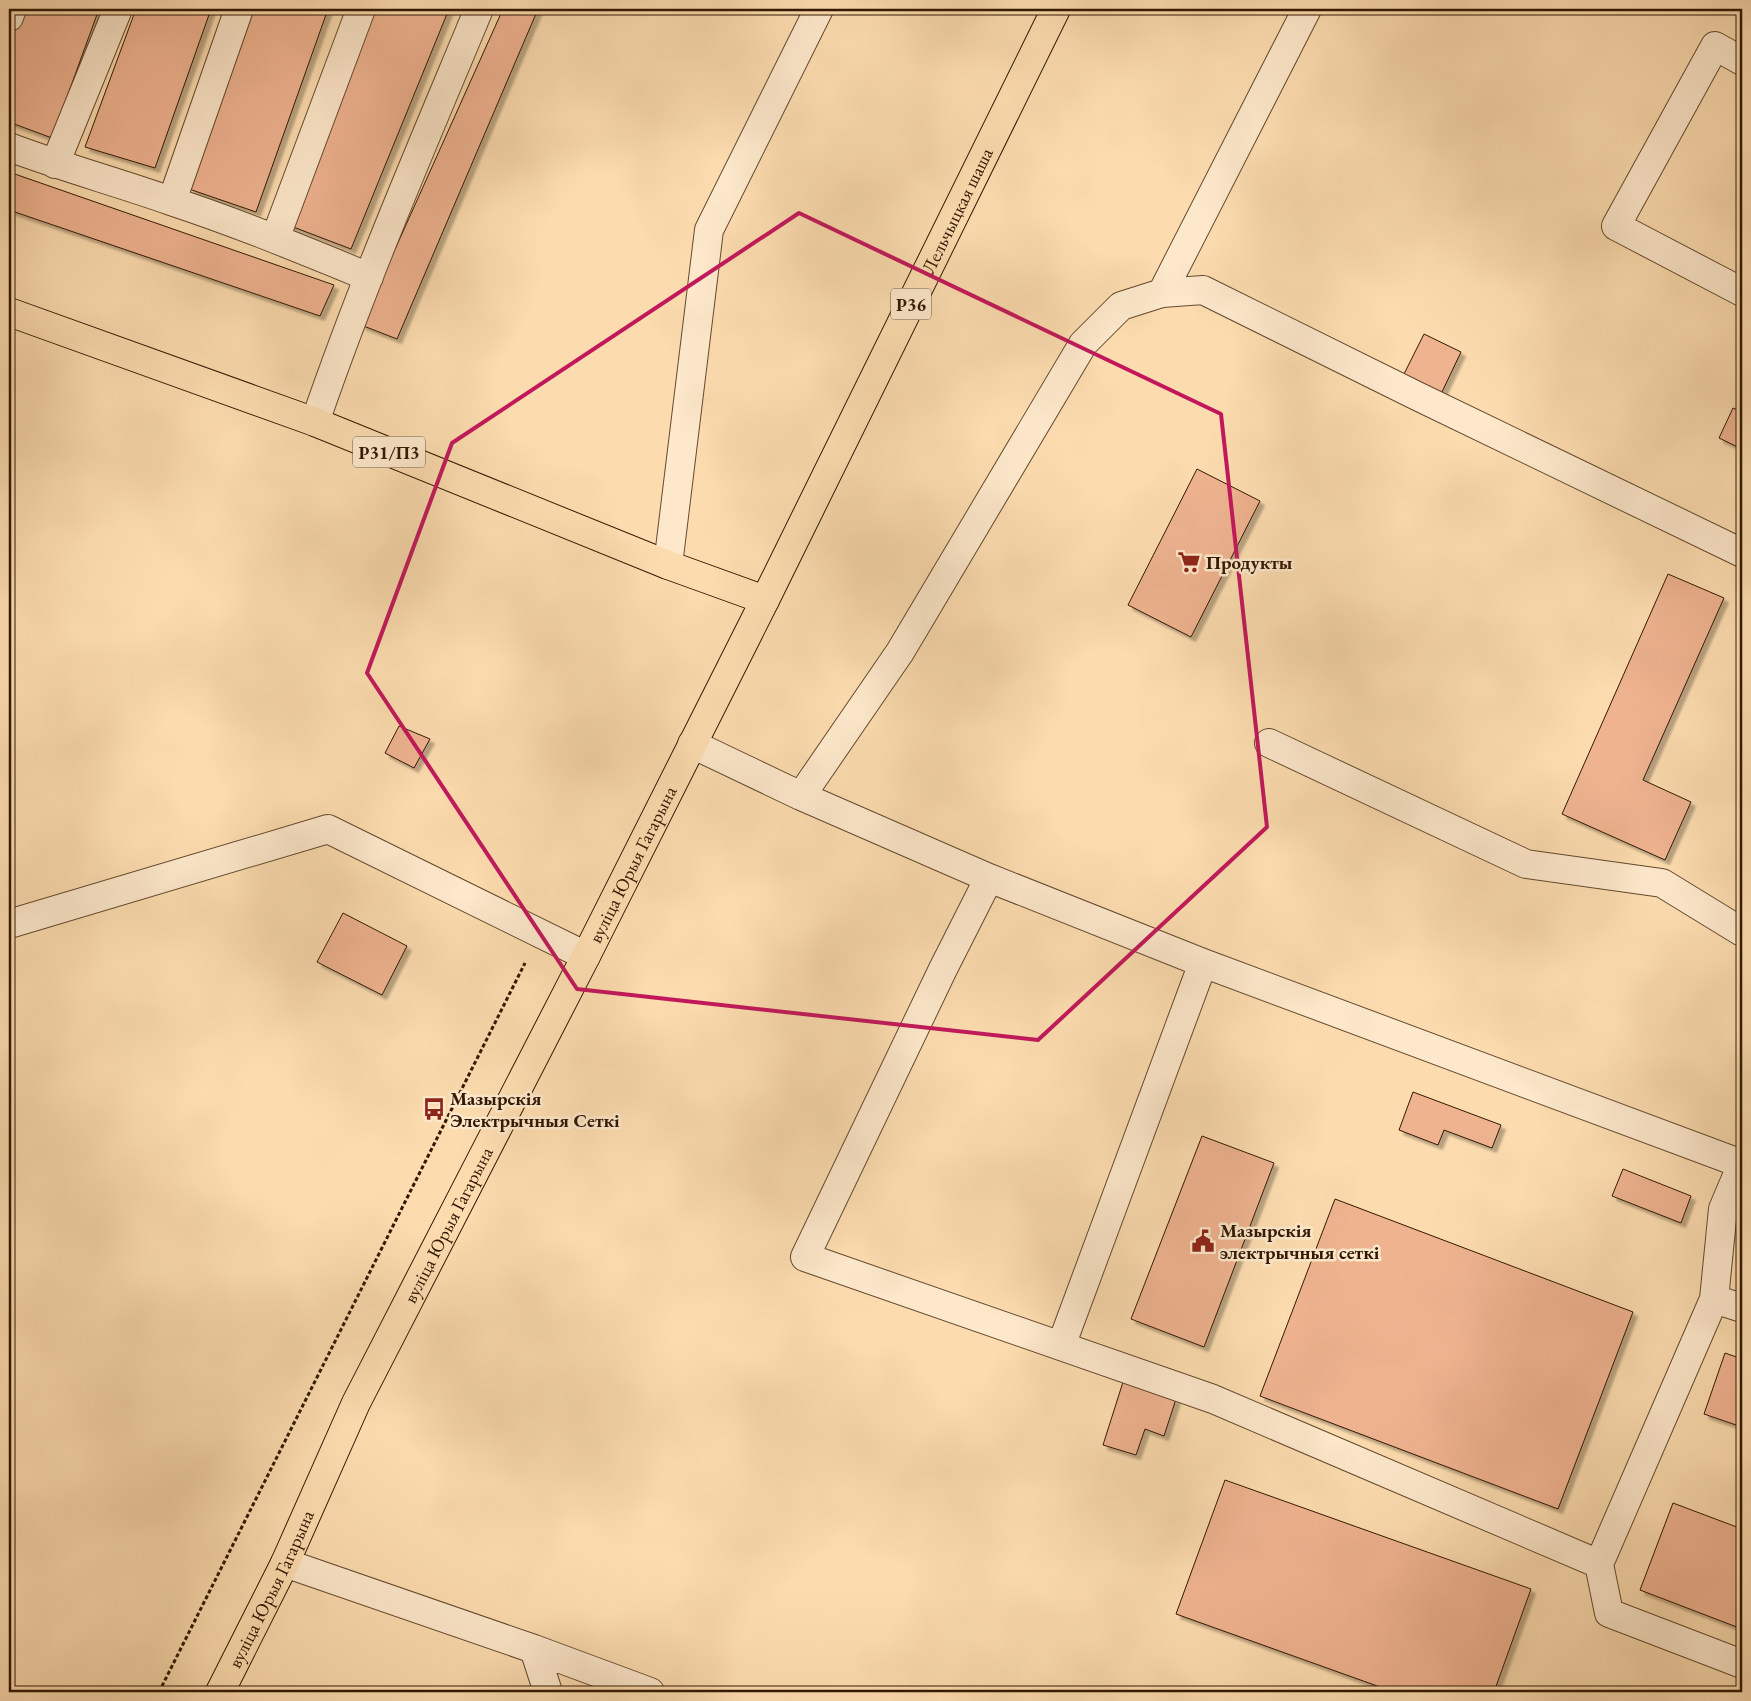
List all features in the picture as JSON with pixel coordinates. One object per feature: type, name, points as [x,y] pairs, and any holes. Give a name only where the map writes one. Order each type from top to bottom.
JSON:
[{"type":"main road","name":"Лельчыцкая шаша","points":[[766,600],[1056,9]]},
{"type":"main road","name":"Р31/П3","points":[[9,312],[315,422],[668,565],[766,600]]},
{"type":"main road","name":"вуліца Юрыя Гагарына","points":[[220,1692],[285,1563],[356,1403],[586,956],[766,600]]},
{"type":"street","points":[[9,17],[12,9]]},
{"type":"street","points":[[55,164],[118,9]]},
{"type":"street","points":[[172,201],[239,9]]},
{"type":"street","points":[[275,239],[361,9]]},
{"type":"street","points":[[315,422],[369,277],[479,9]]},
{"type":"street","points":[[668,565],[709,230],[819,9]]},
{"type":"street","points":[[1162,293],[1307,9]]},
{"type":"street","points":[[1742,61],[1715,46],[1616,226],[1742,292]]},
{"type":"street","points":[[9,148],[172,201],[275,239],[369,277]]},
{"type":"street","points":[[801,796],[900,652],[1083,344],[1122,306],[1162,293],[1203,290],[1742,553]]},
{"type":"street","points":[[1269,743],[1526,864],[1662,883],[1742,932]]},
{"type":"street","points":[[692,744],[801,796],[989,878],[1203,963],[1742,1164],[1723,1209],[1714,1299],[1599,1564],[1608,1613],[1742,1664]]},
{"type":"street","points":[[9,924],[328,828],[586,956]]},
{"type":"street","points":[[989,878],[943,969],[805,1257],[1213,1399],[1599,1564]]},
{"type":"street","points":[[1061,1346],[1203,963]]},
{"type":"street","points":[[1714,1299],[1742,1308]]},
{"type":"street","points":[[285,1563],[534,1649],[650,1692]]},
{"type":"street","points":[[534,1649],[548,1692]]},
{"type":"path","points":[[159,1692],[539,933]]},
{"type":"highlighted area","points":[[799,213],[1221,414],[1267,827],[1038,1040],[577,989],[367,673],[452,443]]},
{"type":"building","points":[[22,9],[99,9],[52,138],[9,122],[9,45]]},
{"type":"building","points":[[136,9],[211,9],[155,168],[85,147]]},
{"type":"building","points":[[254,9],[328,9],[256,212],[189,189]]},
{"type":"building","points":[[374,9],[449,9],[351,249],[288,225]]},
{"type":"building","points":[[503,9],[538,9],[397,339],[361,325]]},
{"type":"building","points":[[9,172],[334,285],[320,316],[9,210]]},
{"type":"building","points":[[1424,334],[1461,352],[1441,394],[1403,376]]},
{"type":"building","points":[[1733,408],[1742,412],[1742,449],[1719,438]]},
{"type":"building","points":[[1197,469],[1260,501],[1191,637],[1128,605]]},
{"type":"building","points":[[1668,574],[1724,598],[1643,780],[1691,802],[1665,860],[1562,814]]},
{"type":"building","points":[[399,726],[430,739],[414,768],[385,753]]},
{"type":"building","points":[[343,913],[407,946],[382,995],[317,962]]},
{"type":"building","points":[[1413,1092],[1501,1125],[1492,1148],[1444,1130],[1438,1145],[1399,1130]]},
{"type":"building","name":"Мазырскія электрычныя сеткі","points":[[1202,1136],[1274,1163],[1204,1347],[1131,1319]]},
{"type":"building","points":[[1623,1169],[1691,1196],[1681,1223],[1612,1196]]},
{"type":"building","points":[[1335,1199],[1633,1312],[1558,1509],[1260,1396]]},
{"type":"building","points":[[1725,1353],[1742,1359],[1742,1427],[1704,1414]]},
{"type":"building","points":[[1123,1382],[1176,1399],[1164,1436],[1145,1429],[1136,1455],[1103,1445]]},
{"type":"building","points":[[1225,1480],[1531,1589],[1494,1692],[1394,1692],[1176,1614]]},
{"type":"building","points":[[1673,1503],[1742,1529],[1742,1629],[1640,1590]]},
{"type":"place","name":"Продукты","points":[[1189,562]]},
{"type":"place","name":"Мазырскія Электрычныя Сеткі","points":[[434,1109]]},
{"type":"place","name":"Мазырскія электрычныя сеткі","points":[[1203,1241]]}]
